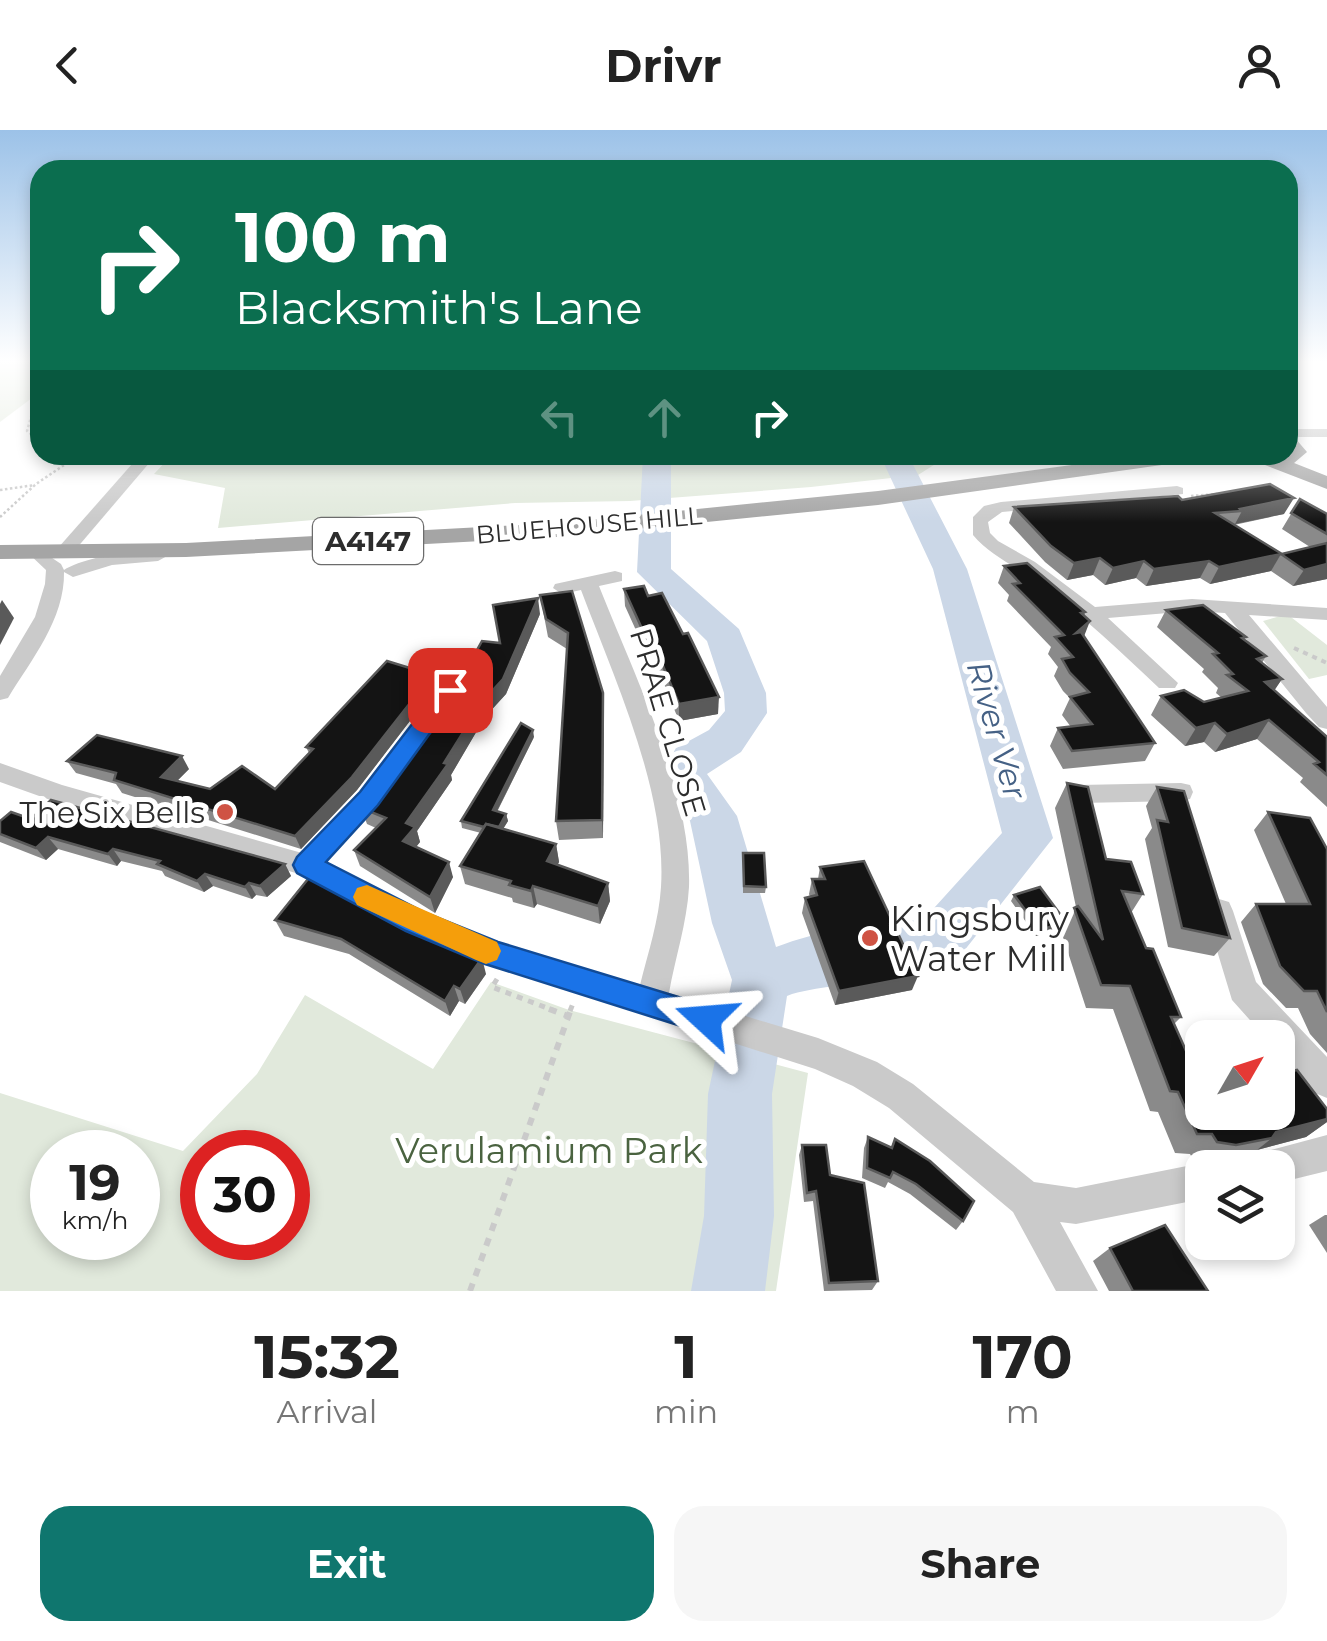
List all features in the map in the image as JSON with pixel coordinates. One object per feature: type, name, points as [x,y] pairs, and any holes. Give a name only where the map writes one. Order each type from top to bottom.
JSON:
[{"type":"main road","points":[[1298,451],[1327,480]]},
{"type":"main road","name":"BLUEHOUSE HILL","points":[[0,552],[75,558],[658,521],[878,498],[1115,465]]},
{"type":"main road","points":[[1281,465],[1327,480]]},
{"type":"street","points":[[1298,443],[1327,436]]},
{"type":"street","points":[[0,693],[36,631],[54,590],[141,465]]},
{"type":"street","points":[[1162,492],[1002,506],[990,510],[979,521],[982,536],[992,545],[1029,566],[1090,613],[1142,668],[1167,683]]},
{"type":"street","points":[[36,552],[55,568],[54,590]]},
{"type":"street","points":[[562,588],[615,578]]},
{"type":"street","name":"PRAE CLOSE","points":[[588,582],[660,788],[672,849],[675,886],[652,1000]]},
{"type":"street","points":[[1090,613],[1192,605],[1327,614]]},
{"type":"street","points":[[1230,608],[1253,629],[1300,694],[1327,721]]},
{"type":"street","points":[[306,865],[369,798],[450,690]]},
{"type":"street","points":[[0,772],[42,789],[306,865],[455,939],[580,983],[652,1000],[818,1054],[864,1074],[901,1096],[1026,1199],[1078,1291]]},
{"type":"street","points":[[1079,794],[1183,792],[1189,810]]},
{"type":"street","points":[[1210,882],[1243,990],[1327,1080]]},
{"type":"street","points":[[1295,1161],[1327,1153]]},
{"type":"street","points":[[1026,1199],[1076,1206],[1185,1184]]},
{"type":"path","points":[[0,517],[64,465]]},
{"type":"path","points":[[0,490],[35,485]]},
{"type":"path","points":[[1162,492],[1192,496],[1226,493]]},
{"type":"path","points":[[470,1291],[568,1016],[492,987],[502,969]]},
{"type":"green space","points":[[163,465],[934,465],[918,475],[811,487],[630,501],[515,503],[218,528],[225,488],[154,474]]},
{"type":"green space","points":[[1287,614],[1327,645],[1327,675],[1309,679],[1263,621]]},
{"type":"green space","name":"Verulamium Park","points":[[491,982],[569,1010],[808,1073],[776,1291],[0,1291],[0,1093],[117,1130],[30,1130],[30,1260],[160,1260],[160,1144],[180,1150],[180,1260],[310,1260],[310,1130],[203,1130],[257,1074],[305,995],[433,1069]]},
{"type":"building","points":[[1270,484],[1294,498],[1242,511],[1215,513],[1282,554],[1327,543],[1327,564],[1304,570],[1281,554],[1219,567],[1209,561],[1154,569],[1144,561],[1113,568],[1100,558],[1074,563],[1051,546],[1014,507],[1178,496],[1182,500]]},
{"type":"building","points":[[1300,499],[1327,514],[1327,534],[1291,513]]},
{"type":"building","points":[[1027,563],[1085,612],[1081,613],[1090,621],[1076,633],[1081,632],[1155,743],[1072,751],[1058,728],[1092,724],[1070,697],[1089,692],[1062,659],[1073,657],[1055,637],[1064,635],[1013,584],[1020,583],[1004,566]]},
{"type":"building","points":[[644,586],[648,596],[662,593],[683,634],[688,633],[719,697],[679,704],[648,630],[643,631],[624,589]]},
{"type":"building","points":[[572,591],[603,693],[602,820],[556,821],[568,633],[546,619],[540,595]]},
{"type":"building","points":[[538,598],[503,679],[482,702],[444,763],[448,764],[406,823],[415,827],[403,841],[449,862],[430,897],[354,850],[386,818],[361,808],[458,682],[461,672],[455,666],[467,668],[482,641],[500,643],[493,605]]},
{"type":"building","points":[[1203,605],[1266,656],[1257,659],[1282,679],[1265,682],[1327,737],[1327,775],[1314,764],[1319,762],[1269,720],[1227,734],[1215,723],[1196,728],[1161,696],[1184,690],[1204,702],[1248,691],[1227,675],[1233,674],[1213,654],[1218,653],[1166,610]]},
{"type":"building","points":[[387,661],[413,669],[419,661],[455,669],[436,670],[352,777],[295,836],[114,780],[116,773],[67,761],[97,735],[182,756],[161,777],[210,789],[242,766],[275,789],[313,749],[306,747]]},
{"type":"building","points":[[521,723],[533,730],[493,810],[506,814],[499,827],[461,821]]},
{"type":"building","points":[[1067,783],[1088,787],[1106,859],[1131,862],[1143,894],[1122,891],[1146,948],[1153,949],[1181,1017],[1171,1017],[1185,1048],[1185,1107],[1178,1092],[1170,1091],[1130,986],[1101,985],[1074,908],[1078,906],[1103,940]]},
{"type":"building","points":[[1157,787],[1184,791],[1230,938],[1182,928],[1157,820],[1168,822]]},
{"type":"building","points":[[51,800],[285,864],[260,886],[249,883],[245,887],[205,874],[197,881],[157,864],[160,861],[113,849],[108,854],[48,837],[36,848],[0,834],[0,821],[11,812],[31,819]]},
{"type":"building","points":[[1268,812],[1310,818],[1327,849],[1327,1012],[1317,991],[1304,991],[1280,966],[1256,904],[1310,904]]},
{"type":"building","points":[[486,824],[556,844],[547,861],[608,883],[598,906],[533,886],[531,891],[509,885],[511,881],[460,866]]},
{"type":"building","points":[[743,853],[764,853],[766,887],[744,886]]},
{"type":"building","points":[[864,861],[918,976],[839,991],[805,898],[817,895],[812,879],[825,879],[820,867]]},
{"type":"building","points":[[312,874],[482,958],[460,989],[454,986],[445,1001],[341,939],[275,920]]},
{"type":"building","points":[[1040,887],[1066,922],[1040,930],[1014,895]]},
{"type":"building","points":[[1295,1070],[1327,1109],[1327,1119],[1295,1127]]},
{"type":"building","points":[[1195,1130],[1284,1130],[1272,1138],[1236,1145],[1217,1142],[1212,1134],[1197,1134]]},
{"type":"building","points":[[868,1137],[892,1148],[895,1139],[930,1161],[974,1201],[963,1221],[916,1184],[893,1172],[890,1178],[867,1168]]},
{"type":"building","points":[[802,1145],[826,1145],[830,1175],[864,1183],[878,1281],[829,1283],[816,1191],[807,1193]]},
{"type":"building","points":[[1165,1225],[1208,1291],[1133,1291],[1110,1248]]},
{"type":"waterway","name":"River Ver","points":[[657,465],[654,572],[725,637],[745,693],[746,713],[725,741],[692,760],[683,776],[713,816],[739,923],[761,980]]},
{"type":"waterway","name":"River Ver","points":[[894,949],[941,939],[1028,838],[950,569],[899,465]]},
{"type":"waterway","name":"River Ver","points":[[761,980],[802,963],[857,955]]},
{"type":"waterway","name":"River Ver","points":[[728,1291],[739,1216],[740,1094],[761,980]]},
{"type":"slow traffic","points":[[367,897],[486,951]]},
{"type":"place","name":"The Six Bells","points":[[225,812]]},
{"type":"place","name":"Kingsbury Water Mill","points":[[870,938]]},
{"type":"route","points":[[450,690],[369,798],[306,865],[455,939],[580,983],[652,1000],[706,1019]]}]
